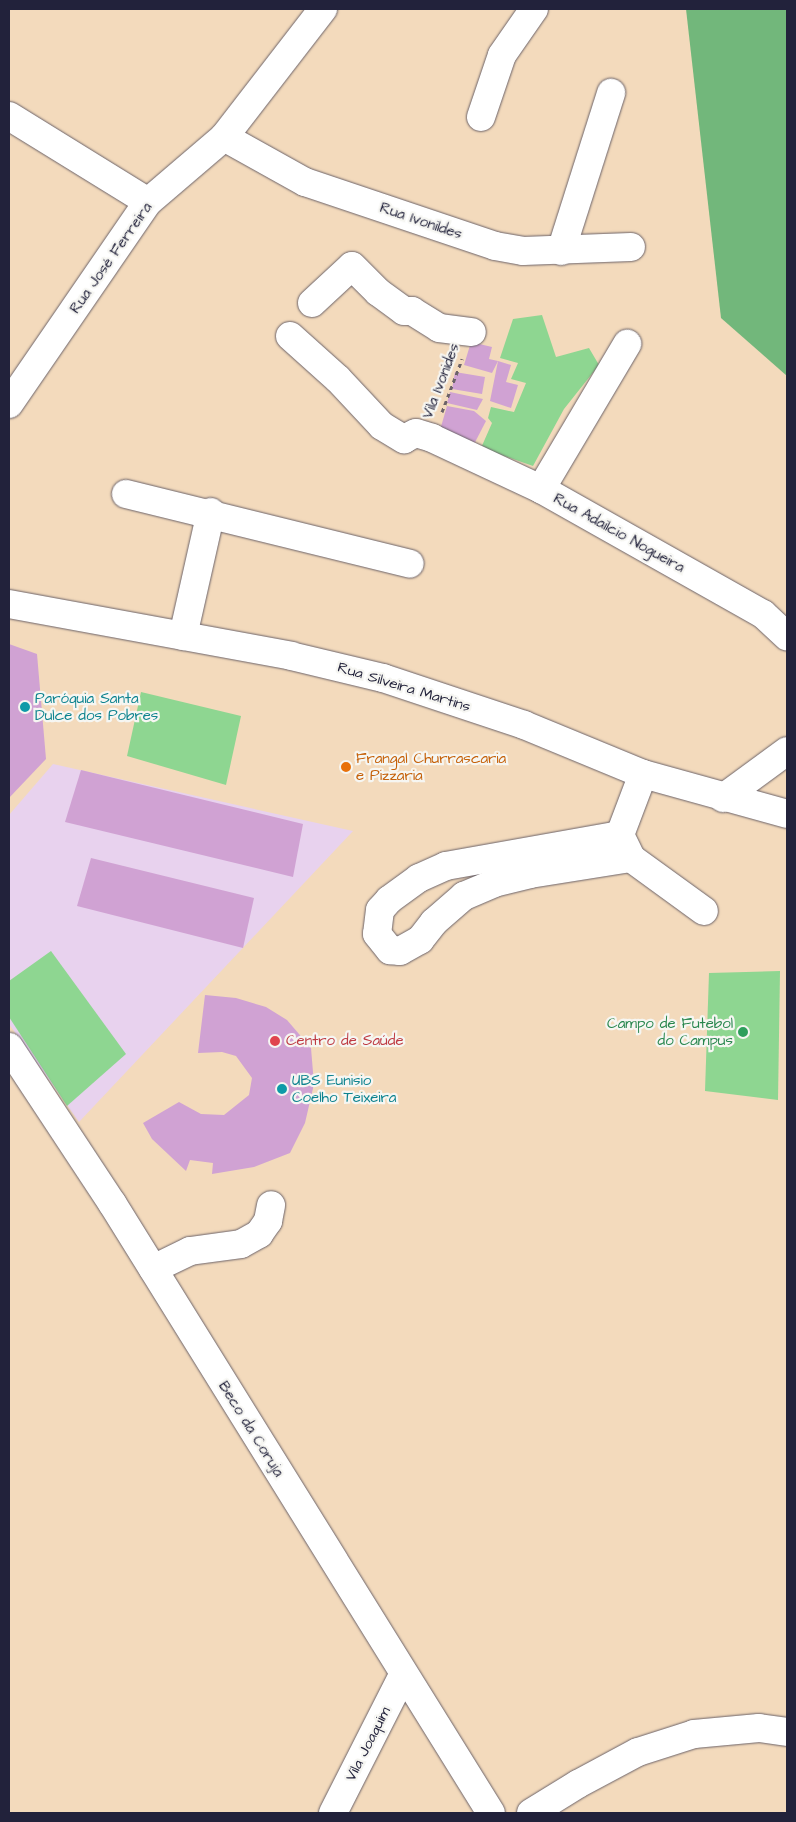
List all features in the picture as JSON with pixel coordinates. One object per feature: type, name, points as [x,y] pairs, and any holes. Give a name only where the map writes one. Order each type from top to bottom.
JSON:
[{"type":"street","name":"Rua José Ferreira","points":[[9,404],[148,202],[224,137],[323,9]]},
{"type":"street","points":[[481,117],[502,55],[534,9]]},
{"type":"street","points":[[561,251],[611,94]]},
{"type":"street","points":[[9,116],[148,202]]},
{"type":"street","name":"Rua Ivonildes","points":[[224,137],[305,182],[466,237],[523,251],[632,247]]},
{"type":"street","points":[[312,303],[352,266],[378,292],[404,311],[412,312],[439,328],[472,332]]},
{"type":"street","points":[[290,336],[338,379],[382,426],[404,439],[416,433],[432,438],[542,489]]},
{"type":"street","name":"Rua Adailcio Nogueira","points":[[627,344],[542,489],[763,614],[787,636]]},
{"type":"street","points":[[126,494],[211,512],[410,564]]},
{"type":"street","points":[[183,636],[211,512]]},
{"type":"street","name":"Rua Silveira Martins","points":[[9,604],[291,656],[383,678],[524,725],[643,774],[723,798],[787,814]]},
{"type":"street","points":[[723,798],[787,751]]},
{"type":"street","points":[[626,847],[643,774]]},
{"type":"street","points":[[626,847],[494,883],[464,896],[434,922],[420,940],[400,951],[390,950],[377,934],[380,910],[389,900],[419,878],[446,866],[626,847],[704,911]]},
{"type":"street","name":"Beco da Coruja","points":[[9,1046],[153,1270],[403,1675],[491,1813]]},
{"type":"street","points":[[153,1270],[190,1251],[216,1250],[247,1241],[260,1234],[268,1221],[271,1205]]},
{"type":"street","name":"Vila Joaquim","points":[[333,1813],[403,1675]]},
{"type":"street","points":[[531,1813],[578,1784],[638,1752],[685,1737],[759,1728],[787,1732]]},
{"type":"path","name":"Vila Ivonides","points":[[432,438],[472,332]]},
{"type":"shaded area","points":[[53,764],[353,831],[79,1122],[9,1024],[9,815]]},
{"type":"green space","points":[[686,9],[787,9],[787,376],[721,318]]},
{"type":"green space","points":[[542,315],[556,357],[589,348],[599,365],[564,409],[533,466],[481,448],[492,423],[488,418],[491,407],[514,412],[526,383],[511,379],[518,363],[500,358],[513,319]]},
{"type":"green space","points":[[141,692],[241,716],[226,785],[127,756]]},
{"type":"green space","points":[[51,951],[126,1054],[67,1106],[9,1017],[9,981]]},
{"type":"green space","name":"Campo de Futebol do Campus","points":[[780,971],[778,1100],[705,1091],[709,973]]},
{"type":"building","points":[[471,342],[492,347],[489,359],[498,361],[492,373],[464,365]]},
{"type":"building","points":[[498,361],[511,365],[506,382],[518,385],[511,408],[490,401]]},
{"type":"building","points":[[455,372],[485,377],[482,394],[452,389]]},
{"type":"building","points":[[450,392],[483,399],[477,410],[447,403]]},
{"type":"building","points":[[447,406],[474,411],[486,421],[470,452],[438,437]]},
{"type":"building","name":"Paróquia Santa Dulce dos Pobres","points":[[9,644],[37,654],[46,759],[9,798]]},
{"type":"building","points":[[81,770],[303,824],[293,877],[65,822]]},
{"type":"building","points":[[91,858],[254,898],[243,948],[77,906]]},
{"type":"building","name":"UBS Eunisio Coelho Teixeira","points":[[205,995],[236,998],[266,1007],[287,1020],[311,1048],[314,1084],[305,1123],[290,1153],[254,1167],[212,1174],[213,1163],[190,1160],[186,1171],[152,1139],[143,1123],[179,1102],[201,1114],[224,1115],[249,1095],[252,1078],[236,1056],[222,1052],[198,1053]]},
{"type":"place","name":"Paróquia Santa Dulce dos Pobres","points":[[25,707]]},
{"type":"place","name":"Frangal Churrascaria e Pizzaria","points":[[346,767]]},
{"type":"place","name":"Campo de Futebol do Campus","points":[[743,1032]]},
{"type":"place","name":"Centro de Saúde","points":[[275,1041]]},
{"type":"place","name":"UBS Eunisio Coelho Teixeira","points":[[282,1089]]}]
